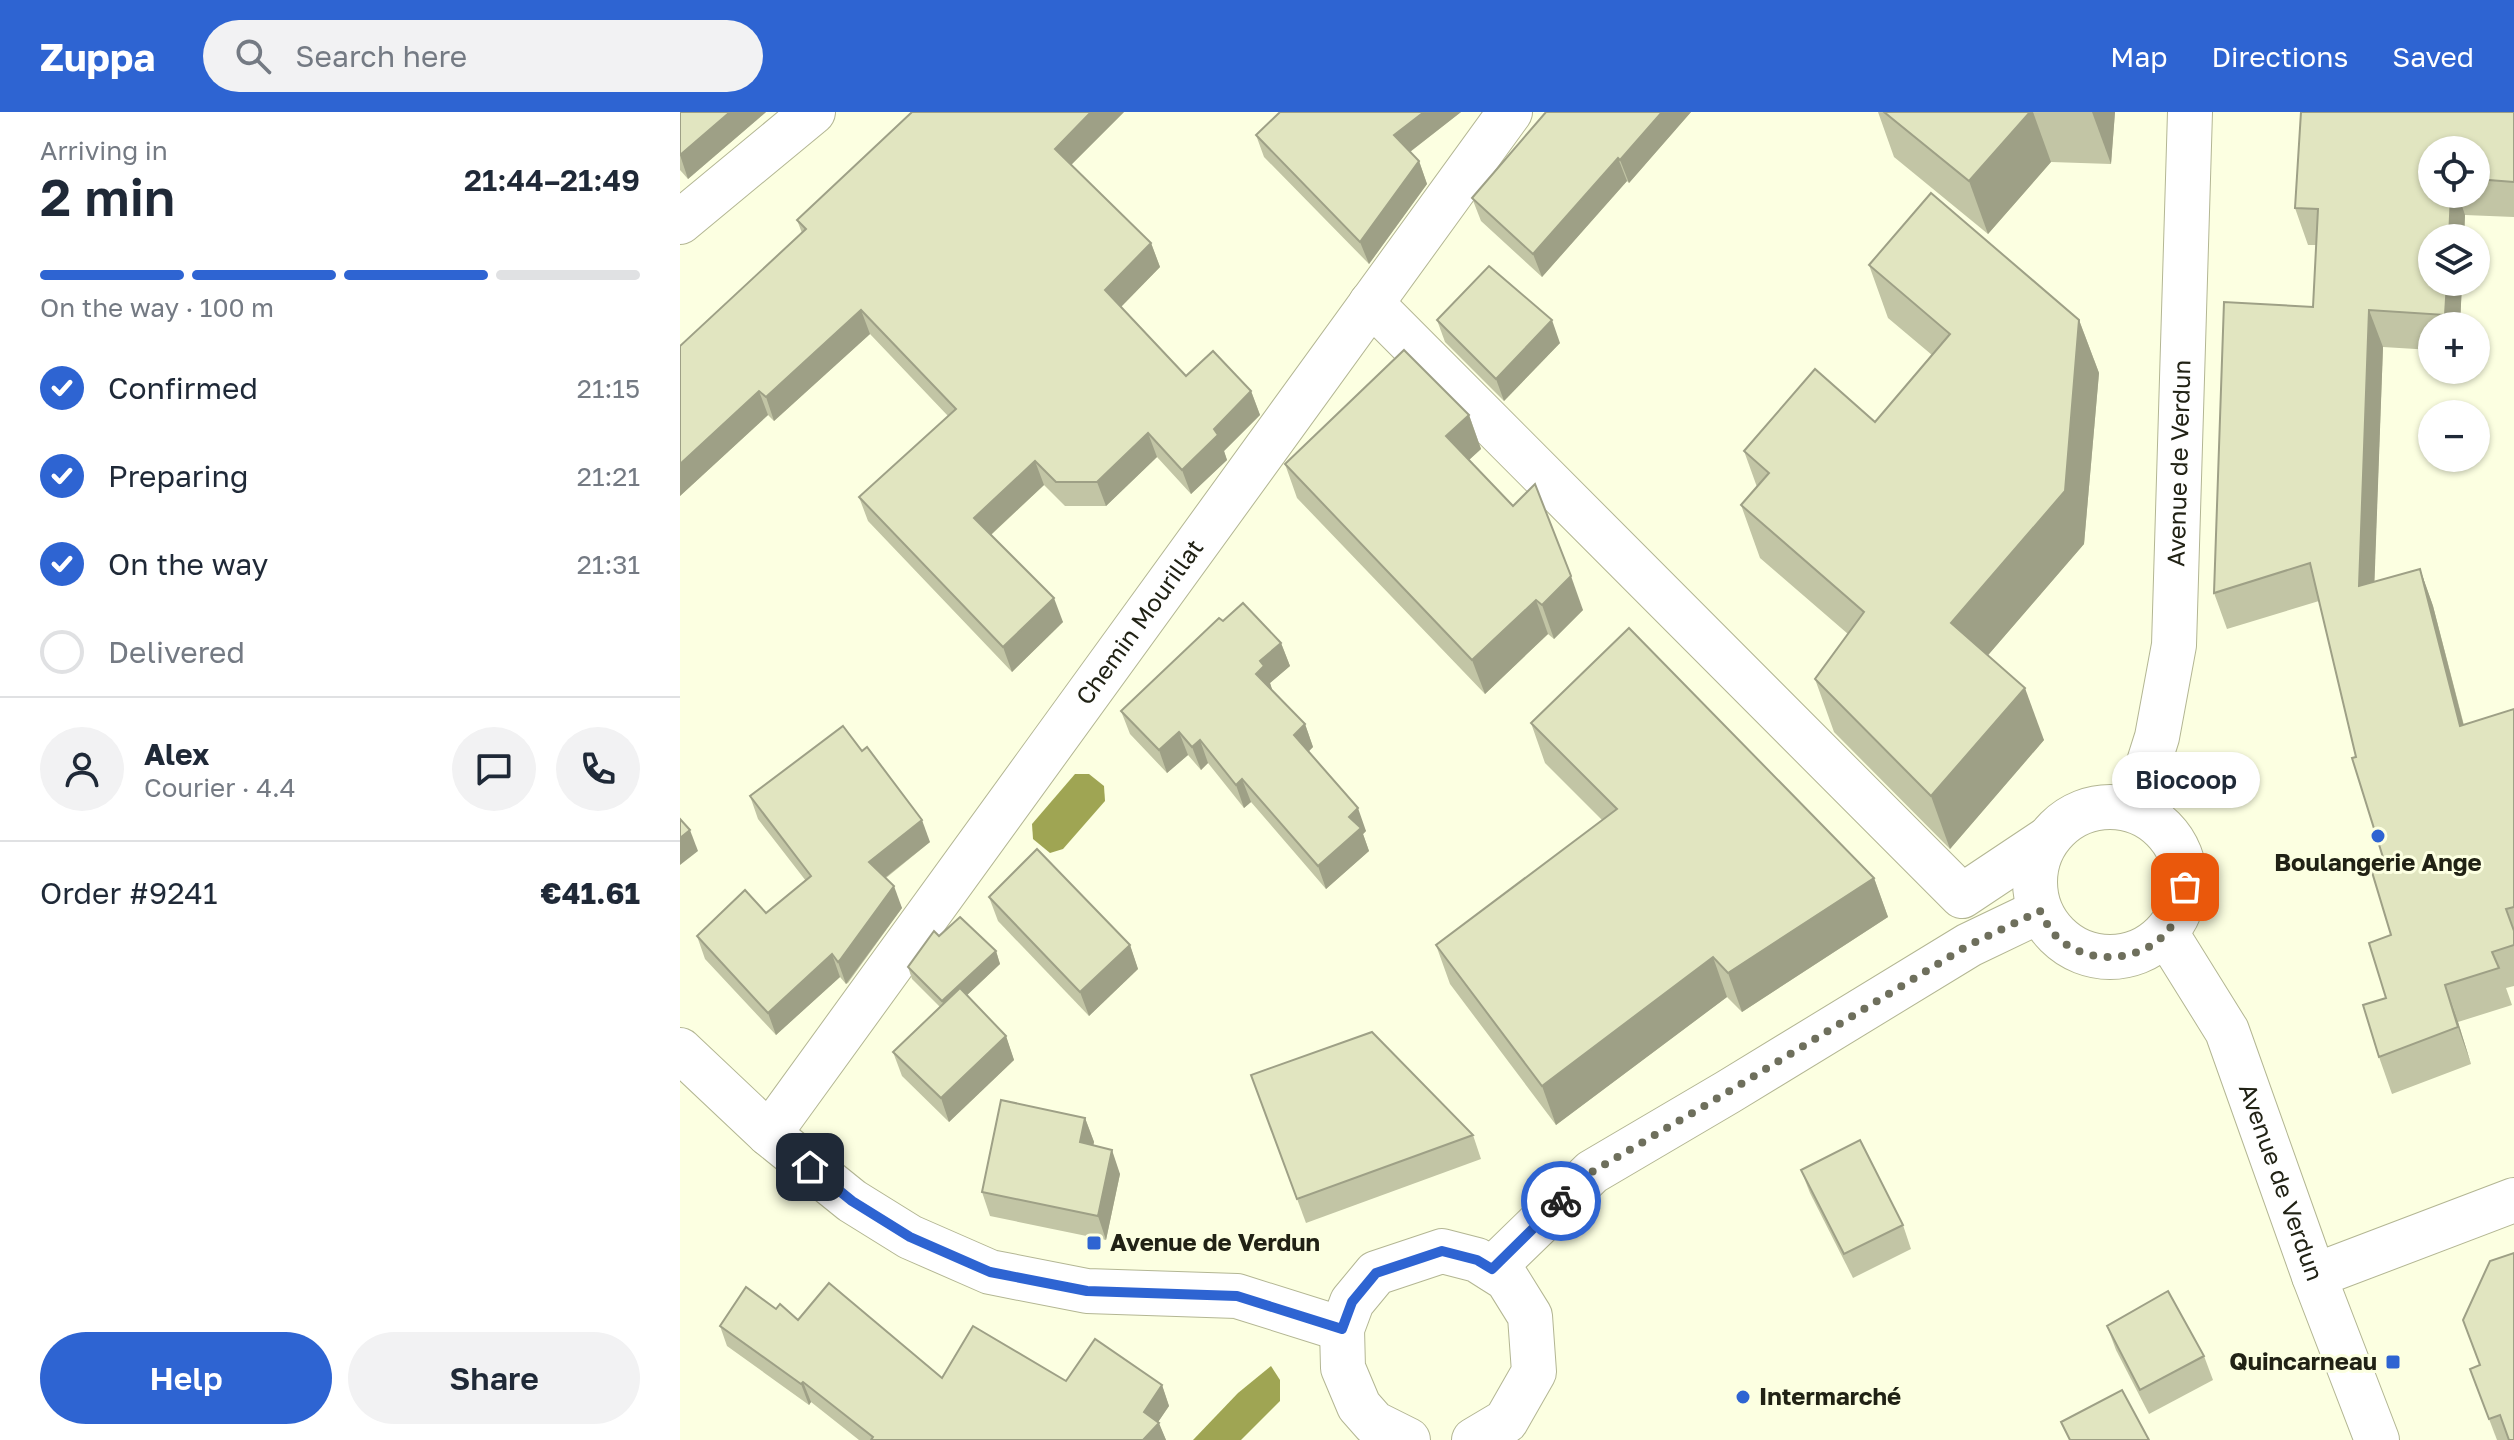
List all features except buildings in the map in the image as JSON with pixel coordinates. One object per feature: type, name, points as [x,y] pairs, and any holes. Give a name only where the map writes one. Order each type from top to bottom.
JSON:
[{"type":"street","points":[[680,222],[813,112]]},
{"type":"street","name":"Chemin Mourillat","points":[[769,1134],[1510,112]]},
{"type":"street","name":"Avenue de Verdun","points":[[2134,810],[2157,737],[2174,645],[2190,112]]},
{"type":"street","points":[[1371,303],[1962,896],[2046,840],[2063,822],[2085,810],[2109,806],[2134,810],[2156,822],[2173,839],[2183,862],[2185,887],[2180,912],[2166,933],[2134,953],[2122,957],[2097,957],[2073,948],[2053,933],[2040,911],[2034,887],[2036,863],[2046,840]]},
{"type":"street","points":[[1492,1269],[1592,1172],[1969,945],[2040,911]]},
{"type":"street","name":"Avenue de Verdun","points":[[2166,933],[2227,1031],[2314,1276],[2377,1440]]},
{"type":"street","points":[[680,1050],[769,1134],[852,1201],[910,1237],[990,1272],[1087,1291],[1237,1296],[1342,1329]]},
{"type":"street","points":[[2314,1276],[2514,1200]]},
{"type":"street","points":[[1379,1434],[1359,1406],[1343,1368],[1342,1329],[1352,1302],[1376,1273],[1442,1251],[1477,1260],[1507,1279],[1530,1316],[1534,1372],[1506,1421],[1474,1440]]},
{"type":"shaded area","points":[[1075,774],[1089,774],[1104,786],[1105,801],[1063,849],[1050,853],[1033,839],[1032,824]]},
{"type":"shaded area","points":[[1271,1366],[1280,1380],[1280,1401],[1241,1440],[1193,1440],[1238,1393]]},
{"type":"way so far","points":[[1561,1201],[1592,1172],[1969,945],[2040,911],[2053,933],[2073,948],[2097,957],[2122,957],[2146,948],[2166,933],[2180,912],[2185,887]]},
{"type":"place","name":"Boulangerie Ange","points":[[2378,836]]},
{"type":"place","name":"Biocoop","points":[[2185,887]]},
{"type":"place","name":"Avenue de Verdun","points":[[1094,1243]]},
{"type":"place","name":"Quincarneau","points":[[2393,1362]]},
{"type":"place","name":"Intermarché","points":[[1743,1397]]},
{"type":"route","points":[[810,1167],[852,1201],[910,1237],[990,1272],[1087,1291],[1237,1296],[1342,1329],[1352,1302],[1376,1273],[1442,1251],[1477,1260],[1492,1269],[1561,1201]]}]
